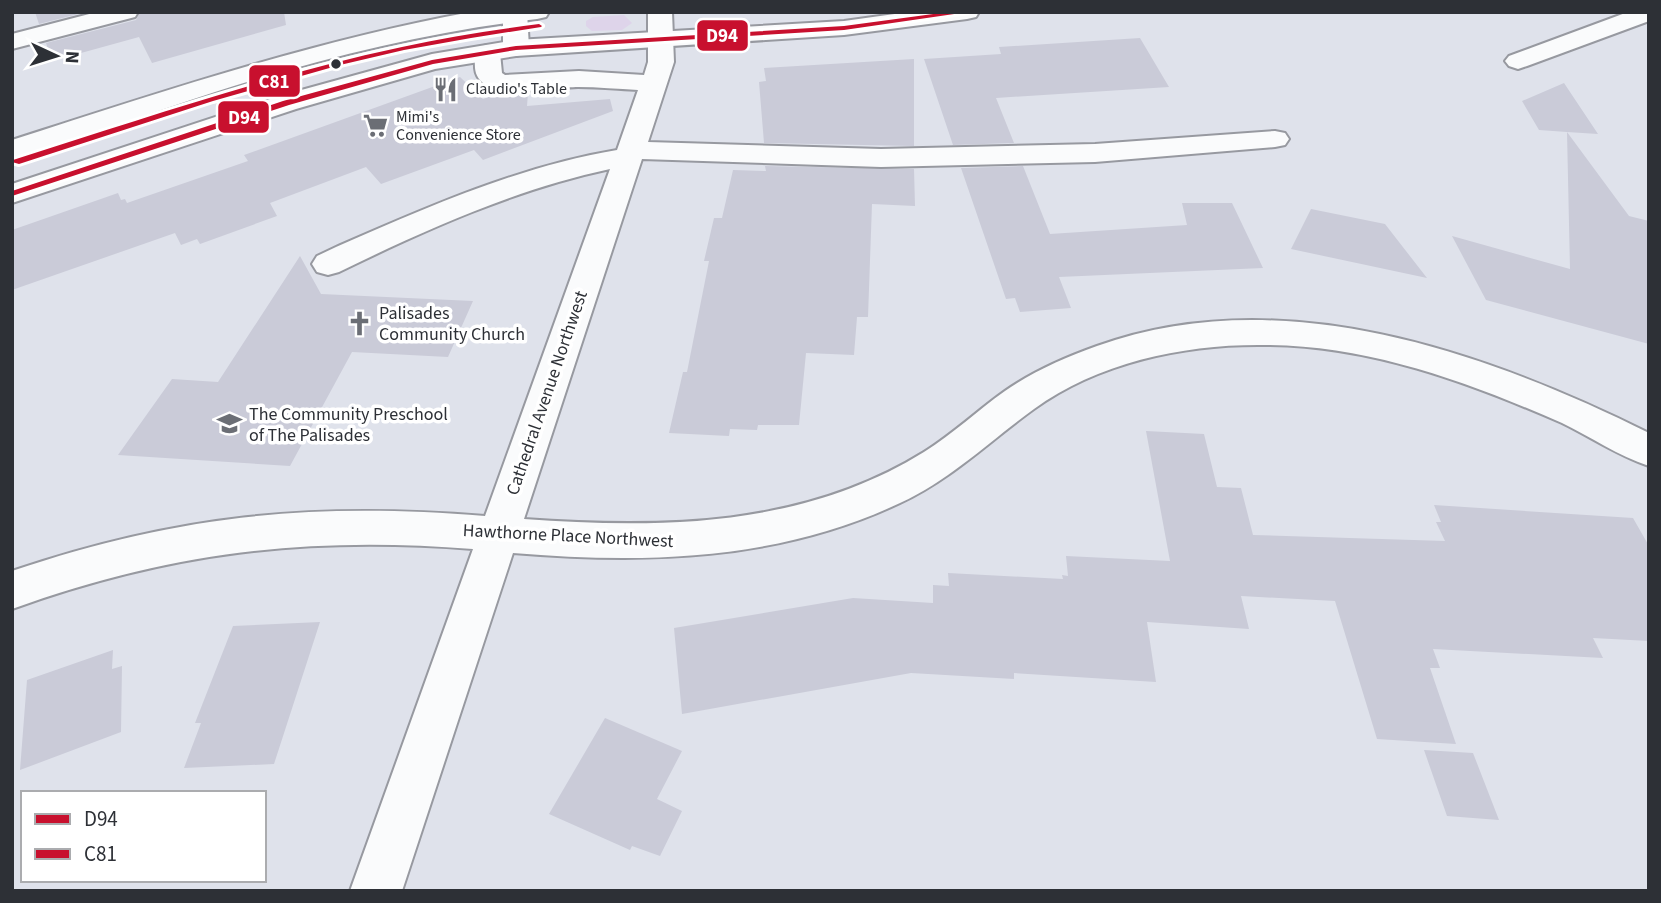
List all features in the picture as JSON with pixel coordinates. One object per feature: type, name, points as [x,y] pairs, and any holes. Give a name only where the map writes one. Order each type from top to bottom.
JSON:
[{"type":"street","points":[[12,42],[126,12]]},
{"type":"street","points":[[12,194],[368,78],[487,52],[580,44],[660,26],[844,28],[967,12]]},
{"type":"street","points":[[12,149],[333,49],[417,30],[522,13],[516,48]]},
{"type":"street","points":[[1518,61],[1649,13]]},
{"type":"street","name":"Cathedral Avenue Northwest","points":[[376,891],[661,62],[660,26]]},
{"type":"street","points":[[579,79],[580,44]]},
{"type":"street","points":[[487,52],[489,77],[501,83],[579,79],[654,83]]},
{"type":"street","points":[[328,264],[378,240],[528,182],[568,168],[630,154],[881,158],[1095,153],[1275,139]]},
{"type":"street","name":"Hawthorne Place Northwest","points":[[12,590],[123,553],[238,534],[347,526],[649,542],[720,537],[790,525],[856,504],[915,477],[942,461],[1010,405],[1064,374],[1093,362],[1153,344],[1219,335],[1253,333],[1323,337],[1413,353],[1460,366],[1555,402],[1649,451]]},
{"type":"shaded area","points":[[624,15],[632,23],[622,30],[592,31],[586,26],[586,21],[593,17]]},
{"type":"building","points":[[35,12],[86,12],[39,24]]},
{"type":"building","points":[[140,12],[284,12],[286,25],[152,63],[139,37],[52,61],[46,43],[136,20]]},
{"type":"building","points":[[1140,38],[1169,87],[996,98],[1014,143],[953,145],[924,59],[1001,54],[999,47]]},
{"type":"building","points":[[914,59],[914,146],[764,143],[759,82],[766,81],[764,68]]},
{"type":"building","points":[[460,77],[483,99],[502,92],[528,93],[527,106],[610,99],[613,111],[483,160],[474,150],[381,184],[366,167],[270,203],[277,216],[200,244],[197,239],[181,245],[175,233],[12,290],[12,230],[118,193],[121,200],[125,199],[127,203],[248,161],[244,155]]},
{"type":"building","points":[[1564,83],[1598,134],[1539,130],[1522,101]]},
{"type":"building","points":[[1567,132],[1629,216],[1649,221],[1649,344],[1486,300],[1452,236],[1570,269]]},
{"type":"building","points":[[765,166],[914,169],[915,206],[872,204],[868,317],[857,317],[854,355],[806,353],[799,425],[758,425],[757,430],[730,429],[729,436],[669,433],[683,372],[687,372],[709,261],[704,261],[714,218],[722,218],[733,170],[766,171]]},
{"type":"building","points":[[1023,166],[1050,234],[1187,225],[1182,203],[1232,203],[1263,268],[1059,277],[1071,308],[1020,312],[1015,298],[1006,299],[961,168]]},
{"type":"building","points":[[1311,209],[1385,224],[1427,278],[1291,249]]},
{"type":"building","points":[[300,256],[321,294],[473,301],[448,357],[352,352],[290,466],[118,455],[172,379],[218,382]]},
{"type":"building","points":[[1146,431],[1204,434],[1217,487],[1241,488],[1253,535],[1445,541],[1436,522],[1441,522],[1434,505],[1633,518],[1649,546],[1649,641],[1593,638],[1603,658],[1433,649],[1440,668],[1430,668],[1456,744],[1377,739],[1335,601],[1241,596],[1249,629],[1147,622],[1156,682],[1014,673],[1014,679],[911,673],[682,714],[674,628],[853,598],[933,603],[933,585],[949,586],[948,573],[1063,579],[1062,575],[1068,576],[1066,556],[1170,561]]},
{"type":"building","points":[[320,622],[274,764],[184,768],[201,723],[195,723],[233,626]]},
{"type":"building","points":[[113,650],[112,669],[122,666],[121,732],[20,770],[27,680]]},
{"type":"building","points":[[605,718],[682,751],[657,799],[682,811],[660,856],[632,846],[630,850],[549,814]]},
{"type":"building","points":[[1424,750],[1473,753],[1499,820],[1447,816]]},
{"type":"transit line","name":"D94","points":[[12,194],[286,103],[432,62],[516,48],[844,28],[965,12]]},
{"type":"transit line","name":"C81","points":[[16,162],[210,100],[339,63],[404,48],[539,26]]},
{"type":"place","name":"Claudio's Table","points":[[446,89]]},
{"type":"place","name":"Mimi's Convenience Store","points":[[376,126]]},
{"type":"place","name":"Palisades Community Church","points":[[359,323]]},
{"type":"place","name":"The Community Preschool of The Palisades","points":[[229,424]]}]
